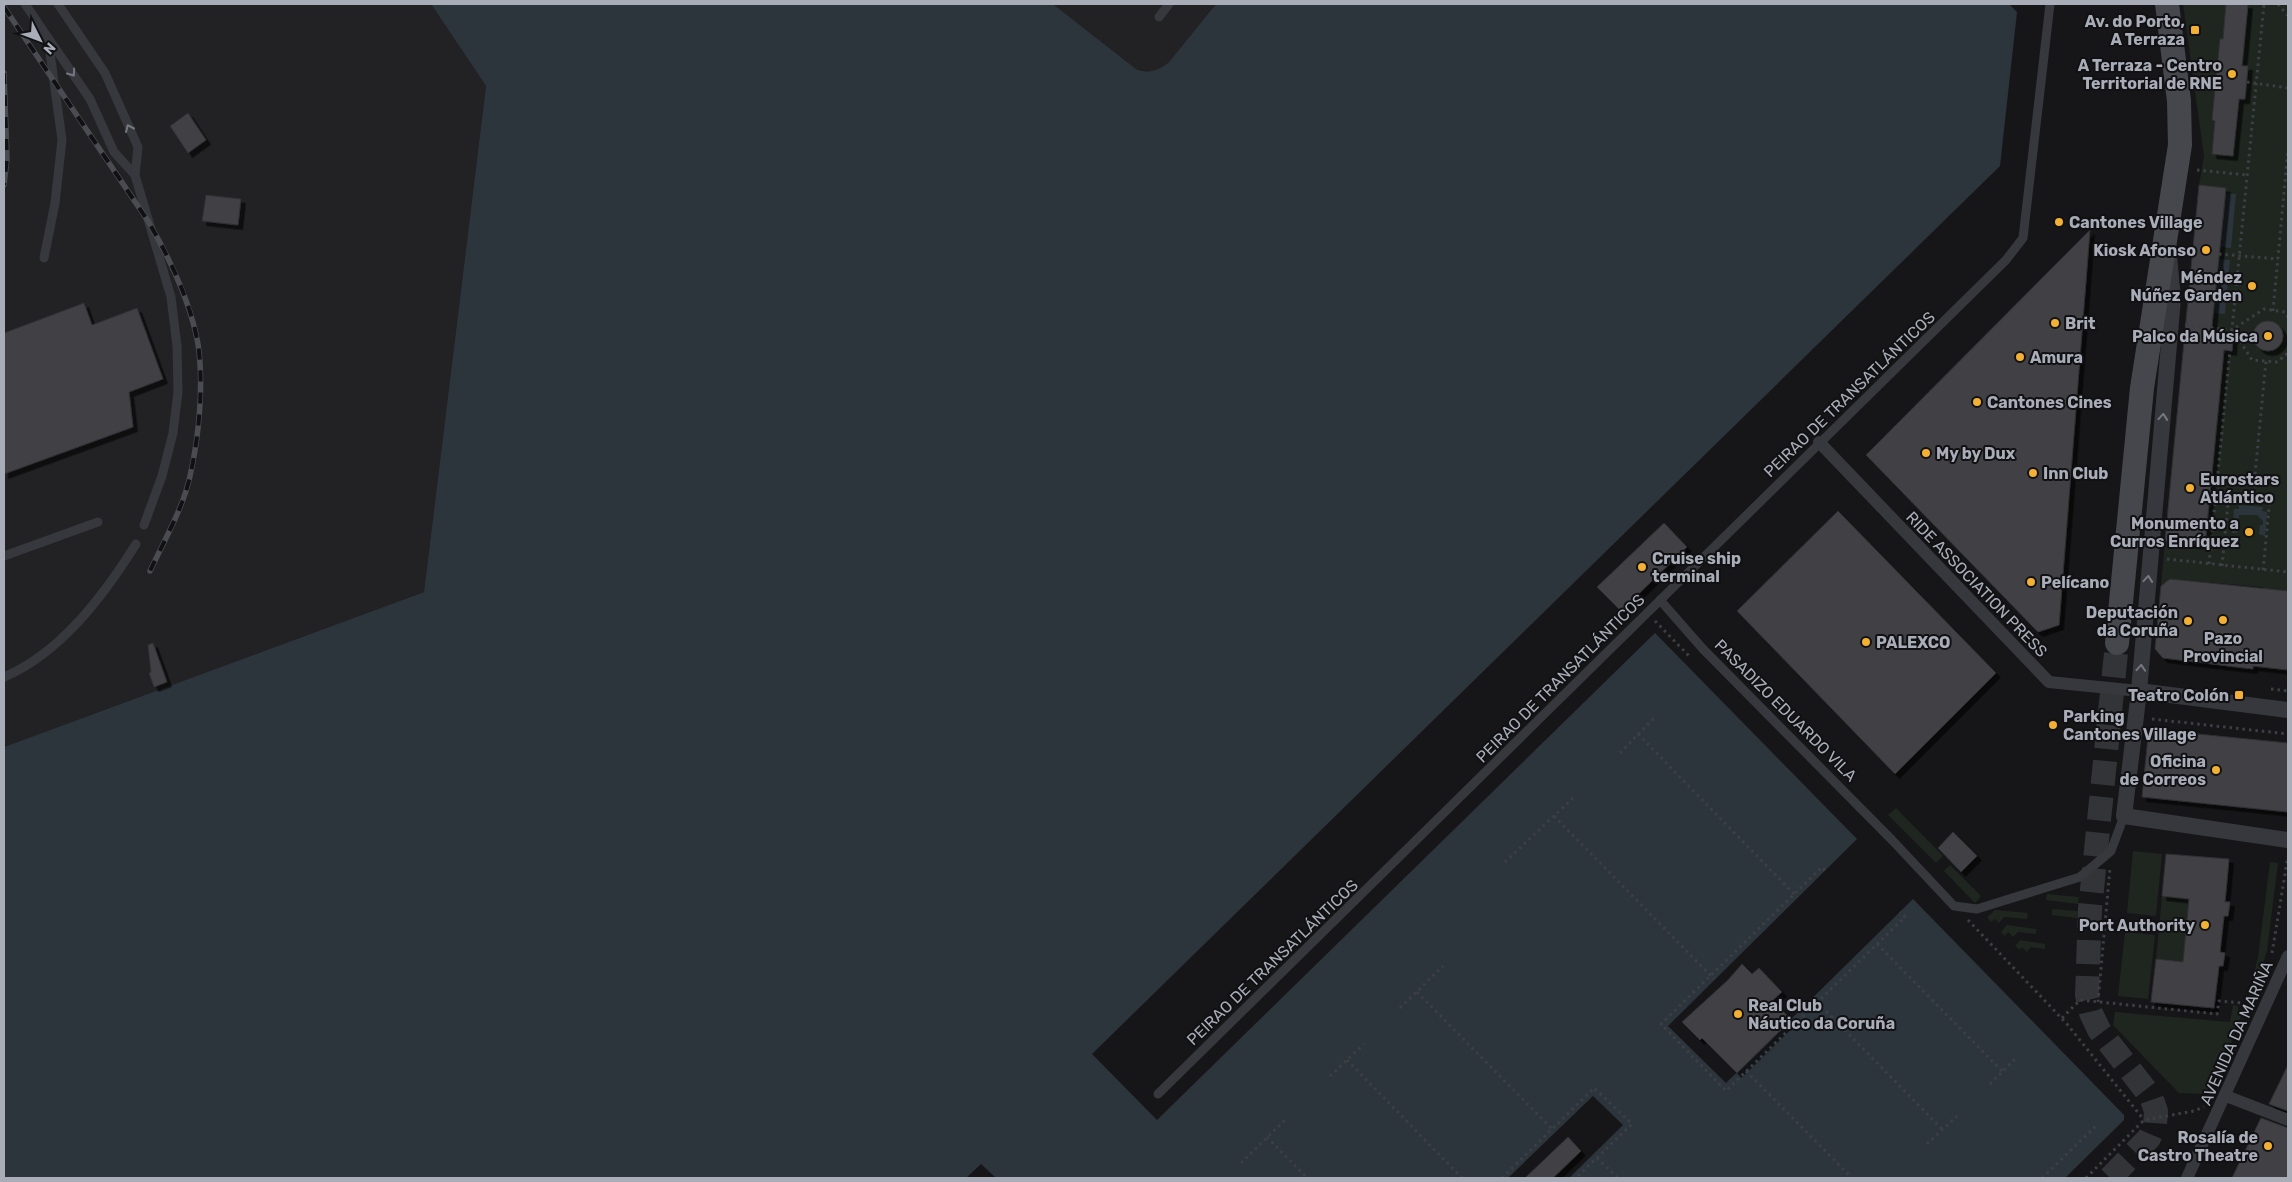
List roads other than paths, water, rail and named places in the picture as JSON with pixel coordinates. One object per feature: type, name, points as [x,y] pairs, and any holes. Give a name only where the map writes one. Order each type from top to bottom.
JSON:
[{"type":"main road","points":[[2117,643],[2142,388],[2180,145],[2179,101],[2167,4]]},
{"type":"street","points":[[2167,229],[2174,298],[2139,691],[2124,816],[2288,840]]},
{"type":"street","name":"RIDE ASSOCIATION PRESS","points":[[1819,442],[2049,682],[2139,691]]},
{"type":"street","points":[[2139,691],[2288,710]]},
{"type":"street","name":"AVENIDA DA MARIÑA","points":[[2187,1178],[2226,1096],[2288,956]]},
{"type":"street","points":[[2226,1096],[2288,1120]]},
{"type":"lane","points":[[25,4],[90,99],[114,152],[135,175]]},
{"type":"lane","points":[[58,4],[108,81],[138,147],[135,175],[171,297],[177,346],[178,392],[173,433],[162,476],[144,525]]},
{"type":"lane","points":[[1159,17],[1169,4]]},
{"type":"lane","name":"PEIRAO DE TRANSATLÁNTICOS","points":[[1158,1094],[1819,442],[1984,284],[2023,238],[2032,146],[2041,90],[2050,4]]},
{"type":"lane","points":[[44,258],[55,203],[62,140],[48,38]]},
{"type":"lane","points":[[4,556],[98,522]]},
{"type":"lane","points":[[4,677],[18,671],[59,640],[94,603],[136,544]]},
{"type":"lane","name":"PASADIZO EDUARDO VILA","points":[[1660,600],[1703,649],[1892,840],[1954,906],[1977,909],[2080,877],[2111,851],[2124,816]]},
{"type":"tunnel","points":[[2110,1178],[2149,1138],[2155,1124],[2156,1111],[2151,1097],[2099,1030],[2091,1013],[2087,995],[2090,909],[2117,643]]},
{"type":"railway","points":[[4,7],[148,221],[178,280],[190,312],[198,344],[201,376],[198,428],[193,461],[183,500],[150,571]]},
{"type":"railway","points":[[4,73],[7,159],[4,185]]},
{"type":"place","name":"Av. do Porto, A Terraza","points":[[2195,30]]},
{"type":"place","name":"A Terraza - Centro Territorial de RNE","points":[[2232,74]]},
{"type":"place","name":"Cantones Village","points":[[2059,222]]},
{"type":"place","name":"Kiosk Afonso","points":[[2206,250]]},
{"type":"place","name":"Méndez Núñez Garden","points":[[2252,286]]},
{"type":"place","name":"Brit","points":[[2055,323]]},
{"type":"place","name":"Palco da Música","points":[[2268,336]]},
{"type":"place","name":"Amura","points":[[2020,357]]},
{"type":"place","name":"Cantones Cines","points":[[1977,402]]},
{"type":"place","name":"My by Dux","points":[[1926,453]]},
{"type":"place","name":"Inn Club","points":[[2033,473]]},
{"type":"place","name":"Eurostars Atlántico","points":[[2190,488]]},
{"type":"place","name":"Monumento a Curros Enríquez","points":[[2249,532]]},
{"type":"place","name":"Cruise ship terminal","points":[[1642,567]]},
{"type":"place","name":"Pelícano","points":[[2031,582]]},
{"type":"place","name":"Pazo Provincial","points":[[2223,620]]},
{"type":"place","name":"Deputación da Coruña","points":[[2188,621]]},
{"type":"place","name":"PALEXCO","points":[[1866,642]]},
{"type":"place","name":"Teatro Colón","points":[[2239,695]]},
{"type":"place","name":"Parking Cantones Village","points":[[2053,725]]},
{"type":"place","name":"Oficina de Correos","points":[[2216,770]]},
{"type":"place","name":"Port Authority","points":[[2205,925]]},
{"type":"place","name":"Real Club Náutico da Coruña","points":[[1738,1014]]},
{"type":"place","name":"Rosalía de Castro Theatre","points":[[2268,1146]]}]
